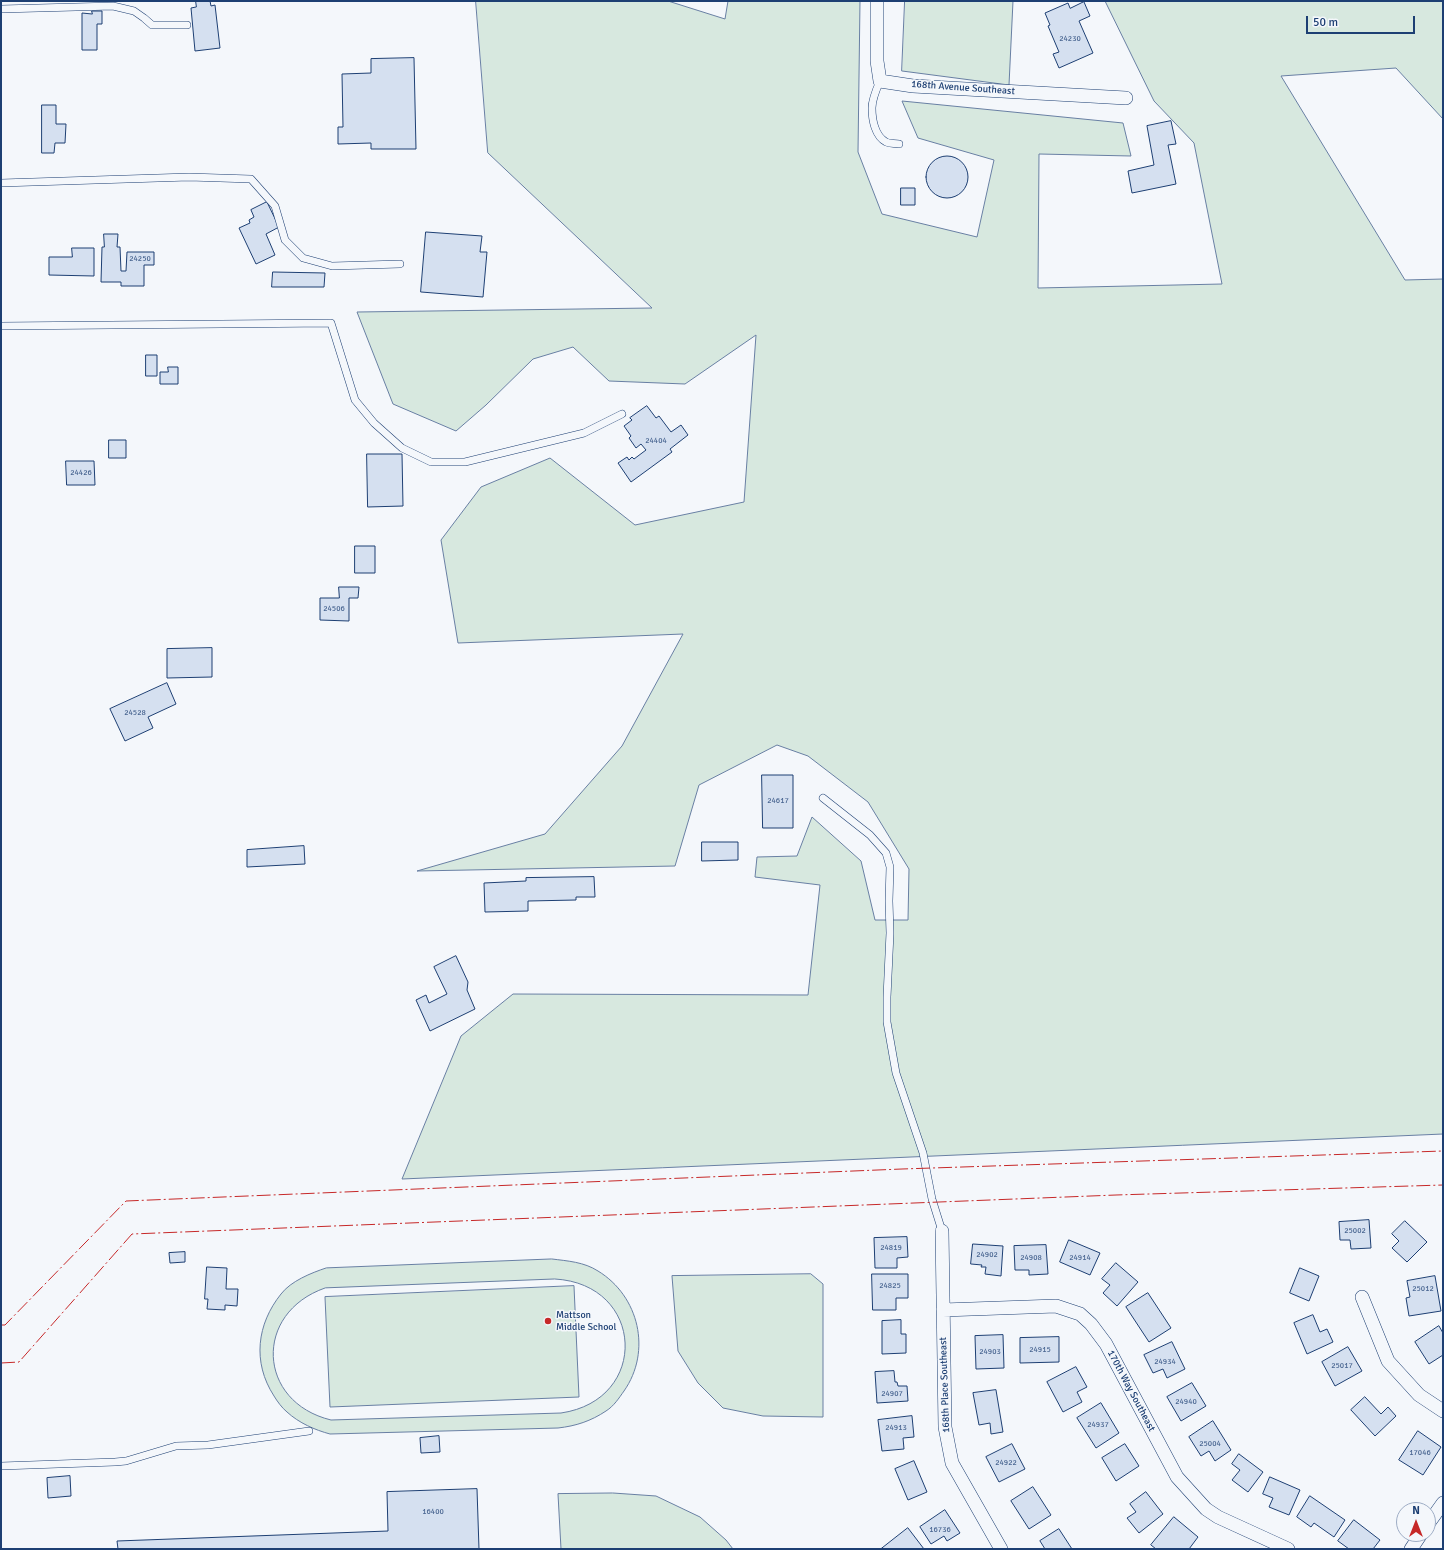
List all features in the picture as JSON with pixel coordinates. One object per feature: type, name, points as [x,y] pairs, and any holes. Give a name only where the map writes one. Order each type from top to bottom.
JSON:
[{"type":"street","points":[[877,1],[877,61],[880,81]]},
{"type":"street","name":"168th Avenue Southeast","points":[[880,81],[914,86],[1126,98]]},
{"type":"street","name":"168th Place Southeast","points":[[942,1231],[945,1427],[948,1448],[952,1463],[1001,1549]]},
{"type":"street","points":[[1362,1297],[1388,1361],[1419,1395],[1443,1411]]},
{"type":"street","name":"170th Way Southeast","points":[[943,1310],[1056,1306],[1080,1314],[1092,1324],[1106,1344],[1176,1477],[1206,1509],[1218,1517],[1288,1549]]},
{"type":"street","points":[[1436,1513],[1443,1503]]},
{"type":"lane","points":[[1,9],[113,6],[134,11],[152,26],[187,25]]},
{"type":"lane","points":[[880,81],[874,96],[872,108],[874,122],[879,136],[888,143],[899,144]]},
{"type":"lane","points":[[1,183],[189,177],[251,179],[275,206],[285,240],[303,258],[332,266],[400,264]]},
{"type":"lane","points":[[1,326],[331,323],[355,400],[374,423],[402,448],[431,462],[465,462],[577,435],[622,414]]},
{"type":"lane","points":[[822,798],[870,835],[886,853],[890,867],[890,933],[887,997],[888,1029],[896,1073],[923,1153],[932,1199],[942,1231]]},
{"type":"lane","points":[[1,1466],[126,1461],[176,1446],[208,1445],[309,1431]]},
{"type":"shaded area","points":[[476,1],[668,1],[725,19],[728,1],[860,1],[858,152],[882,214],[977,237],[994,160],[918,138],[902,101],[1123,123],[1131,156],[1039,154],[1038,288],[1222,284],[1194,143],[1154,101],[1105,1],[1443,1],[1443,119],[1396,68],[1281,76],[1405,280],[1443,279],[1443,1134],[402,1179],[461,1036],[513,994],[808,995],[820,885],[755,877],[757,857],[797,856],[812,817],[861,861],[875,920],[908,920],[909,869],[868,802],[808,756],[777,745],[699,785],[675,866],[417,871],[545,834],[622,746],[683,634],[458,643],[441,540],[481,487],[550,458],[635,525],[744,502],[756,335],[685,384],[609,381],[573,347],[533,359],[486,405],[456,431],[393,404],[357,312],[652,308],[488,153]]},
{"type":"shaded area","points":[[905,1],[1013,1],[1009,85],[902,71]]},
{"type":"shaded area","points":[[552,1259],[576,1262],[593,1268],[612,1282],[632,1309],[637,1325],[639,1342],[638,1359],[633,1375],[622,1394],[609,1409],[589,1420],[565,1427],[330,1434],[307,1426],[283,1409],[267,1383],[262,1370],[260,1344],[262,1330],[267,1318],[273,1306],[285,1289],[296,1281],[326,1268]],"holes":[[[555,1279],[585,1286],[606,1300],[620,1320],[625,1343],[622,1366],[610,1387],[590,1404],[561,1413],[331,1420],[307,1410],[289,1395],[278,1377],[273,1357],[276,1336],[285,1317],[302,1300],[325,1288]]]},
{"type":"shaded area","points":[[811,1274],[823,1284],[823,1417],[763,1416],[723,1408],[698,1383],[678,1351],[672,1276]]},
{"type":"shaded area","points":[[574,1286],[579,1397],[330,1407],[325,1297]]},
{"type":"shaded area","points":[[613,1493],[656,1496],[700,1517],[726,1540],[733,1549],[561,1549],[558,1494]]},
{"type":"building","points":[[196,1],[210,1],[211,6],[215,5],[220,48],[195,51],[191,8],[196,7]]},
{"type":"building","points":[[1084,2],[1090,16],[1079,21],[1093,53],[1059,68],[1053,54],[1059,52],[1048,26],[1050,25],[1045,13],[1068,3],[1070,8]]},
{"type":"building","points":[[92,11],[102,11],[102,24],[97,24],[97,50],[82,50],[82,13],[92,14]]},
{"type":"building","points":[[414,58],[416,149],[371,149],[371,143],[338,144],[338,127],[343,127],[342,74],[371,73],[371,59]]},
{"type":"building","points":[[42,105],[56,105],[56,124],[66,124],[65,143],[55,143],[54,153],[42,153]]},
{"type":"building","points":[[1171,121],[1176,144],[1168,145],[1176,184],[1132,193],[1128,171],[1154,165],[1147,126]]},
{"type":"building","points":[[943,156],[951,156],[959,159],[965,165],[968,177],[965,189],[959,195],[951,198],[943,198],[935,195],[929,189],[926,181],[926,173],[929,165],[935,159]]},
{"type":"building","points":[[901,188],[915,188],[915,205],[901,205]]},
{"type":"building","points":[[267,202],[279,227],[266,234],[275,255],[256,264],[239,228],[250,223],[249,220],[254,217],[251,210]]},
{"type":"building","points":[[426,232],[482,236],[480,252],[487,252],[483,297],[421,292]]},
{"type":"building","points":[[104,234],[118,234],[117,247],[120,247],[121,271],[126,271],[127,252],[154,252],[154,265],[144,265],[144,286],[121,286],[121,282],[101,282]]},
{"type":"building","points":[[72,248],[94,248],[94,276],[49,275],[49,257],[72,257]]},
{"type":"building","points":[[273,272],[325,273],[324,287],[272,287]]},
{"type":"building","points":[[146,355],[157,355],[157,376],[146,376]]},
{"type":"building","points":[[168,367],[178,367],[178,384],[160,384],[160,372],[168,372]]},
{"type":"building","points":[[647,406],[656,418],[659,416],[671,432],[681,425],[688,435],[670,449],[672,452],[631,482],[618,463],[627,457],[629,460],[632,457],[634,459],[646,450],[641,444],[636,448],[629,438],[631,436],[624,426],[632,420],[630,418]]},
{"type":"building","points":[[109,440],[126,440],[126,458],[109,458]]},
{"type":"building","points":[[367,454],[402,454],[403,506],[368,507]]},
{"type":"building","points":[[66,461],[94,461],[95,485],[67,485]]},
{"type":"building","points":[[355,546],[375,546],[375,573],[355,573]]},
{"type":"building","points":[[339,587],[359,587],[358,598],[349,598],[349,621],[320,620],[320,598],[339,598]]},
{"type":"building","points":[[212,648],[212,677],[167,678],[167,649]]},
{"type":"building","points":[[167,683],[176,704],[148,717],[153,728],[125,741],[110,709]]},
{"type":"building","points":[[762,775],[793,775],[793,828],[763,828]]},
{"type":"building","points":[[702,842],[738,842],[738,860],[702,861]]},
{"type":"building","points":[[304,846],[305,864],[247,867],[247,850]]},
{"type":"building","points":[[594,877],[595,897],[576,897],[576,900],[528,901],[528,911],[485,912],[484,883],[526,881],[526,878]]},
{"type":"building","points":[[456,956],[468,982],[467,990],[475,1009],[430,1031],[416,1000],[426,995],[429,1003],[447,994],[434,967]]},
{"type":"building","points":[[1369,1220],[1371,1248],[1351,1249],[1350,1240],[1340,1240],[1339,1222]]},
{"type":"building","points":[[1405,1221],[1427,1242],[1407,1262],[1392,1248],[1399,1241],[1392,1234]]},
{"type":"building","points":[[907,1237],[908,1257],[897,1258],[897,1268],[875,1268],[874,1238]]},
{"type":"building","points":[[1069,1240],[1100,1253],[1090,1275],[1060,1262]]},
{"type":"building","points":[[973,1244],[1003,1246],[1001,1276],[985,1274],[986,1267],[971,1264]]},
{"type":"building","points":[[1046,1245],[1048,1274],[1029,1275],[1029,1270],[1015,1270],[1014,1246]]},
{"type":"building","points":[[185,1252],[185,1262],[170,1263],[169,1253]]},
{"type":"building","points":[[1116,1263],[1138,1282],[1117,1306],[1103,1293],[1110,1285],[1102,1279]]},
{"type":"building","points":[[207,1267],[227,1268],[226,1289],[238,1289],[237,1306],[225,1305],[225,1310],[207,1309],[208,1299],[205,1299]]},
{"type":"building","points":[[1300,1268],[1319,1276],[1309,1301],[1290,1293]]},
{"type":"building","points":[[872,1274],[908,1274],[908,1298],[896,1298],[896,1310],[873,1310]]},
{"type":"building","points":[[1435,1276],[1441,1311],[1409,1316],[1406,1298],[1410,1297],[1407,1281]]},
{"type":"building","points":[[1148,1293],[1171,1328],[1149,1342],[1126,1307]]},
{"type":"building","points":[[1313,1315],[1320,1332],[1327,1329],[1333,1342],[1307,1354],[1294,1323]]},
{"type":"building","points":[[901,1320],[901,1334],[906,1334],[906,1353],[882,1354],[882,1321]]},
{"type":"building","points":[[1439,1326],[1443,1333],[1443,1355],[1429,1364],[1415,1342]]},
{"type":"building","points":[[1003,1335],[1004,1368],[976,1369],[975,1336]]},
{"type":"building","points":[[1059,1337],[1059,1362],[1020,1363],[1020,1338]]},
{"type":"building","points":[[1172,1342],[1185,1369],[1167,1378],[1163,1369],[1153,1373],[1144,1355]]},
{"type":"building","points":[[1348,1347],[1362,1371],[1335,1386],[1322,1362]]},
{"type":"building","points":[[1076,1367],[1087,1387],[1077,1392],[1082,1402],[1063,1412],[1047,1382]]},
{"type":"building","points":[[894,1371],[895,1382],[897,1382],[898,1386],[907,1386],[908,1401],[877,1403],[875,1372]]},
{"type":"building","points":[[1192,1383],[1206,1406],[1181,1421],[1167,1397]]},
{"type":"building","points":[[996,1390],[1003,1432],[991,1434],[990,1423],[979,1425],[973,1393]]},
{"type":"building","points":[[1365,1397],[1381,1414],[1388,1407],[1396,1416],[1375,1436],[1351,1410]]},
{"type":"building","points":[[1101,1403],[1119,1433],[1096,1448],[1077,1418]]},
{"type":"building","points":[[912,1416],[914,1437],[903,1438],[904,1449],[882,1451],[878,1420]]},
{"type":"building","points":[[1213,1421],[1231,1450],[1215,1461],[1209,1451],[1201,1456],[1189,1437]]},
{"type":"building","points":[[1418,1431],[1441,1447],[1423,1475],[1399,1460]]},
{"type":"building","points":[[439,1436],[440,1452],[421,1453],[420,1438]]},
{"type":"building","points":[[1012,1444],[1025,1469],[999,1482],[986,1457]]},
{"type":"building","points":[[1125,1444],[1139,1466],[1116,1481],[1102,1458]]},
{"type":"building","points":[[1239,1454],[1263,1472],[1248,1492],[1232,1480],[1240,1470],[1232,1464]]},
{"type":"building","points":[[914,1461],[927,1492],[908,1500],[895,1469]]},
{"type":"building","points":[[70,1476],[71,1496],[48,1498],[47,1478]]},
{"type":"building","points":[[1270,1477],[1300,1490],[1289,1515],[1269,1507],[1273,1498],[1263,1494]]},
{"type":"building","points":[[1033,1487],[1051,1515],[1029,1529],[1011,1501]]},
{"type":"building","points":[[477,1489],[479,1549],[118,1549],[117,1541],[388,1531],[387,1492]]},
{"type":"building","points":[[1146,1492],[1163,1514],[1139,1533],[1127,1518],[1136,1512],[1130,1504]]},
{"type":"building","points":[[1310,1496],[1345,1520],[1334,1537],[1314,1523],[1311,1527],[1297,1517]]},
{"type":"building","points":[[945,1510],[960,1533],[947,1541],[944,1536],[931,1544],[920,1527]]},
{"type":"building","points":[[1174,1517],[1198,1537],[1189,1549],[1156,1549],[1151,1545]]},
{"type":"building","points":[[1354,1520],[1380,1540],[1373,1549],[1349,1549],[1338,1541]]},
{"type":"building","points":[[908,1528],[924,1549],[881,1549]]},
{"type":"building","points":[[1059,1529],[1072,1549],[1045,1549],[1040,1541]]},
{"type":"power","points":[[1,1325],[5,1325],[126,1201],[902,1169],[1443,1151]]},
{"type":"power","points":[[1,1363],[19,1362],[132,1234],[1116,1195],[1443,1185]]},
{"type":"place","name":"Mattson Middle School","points":[[548,1321]]}]
